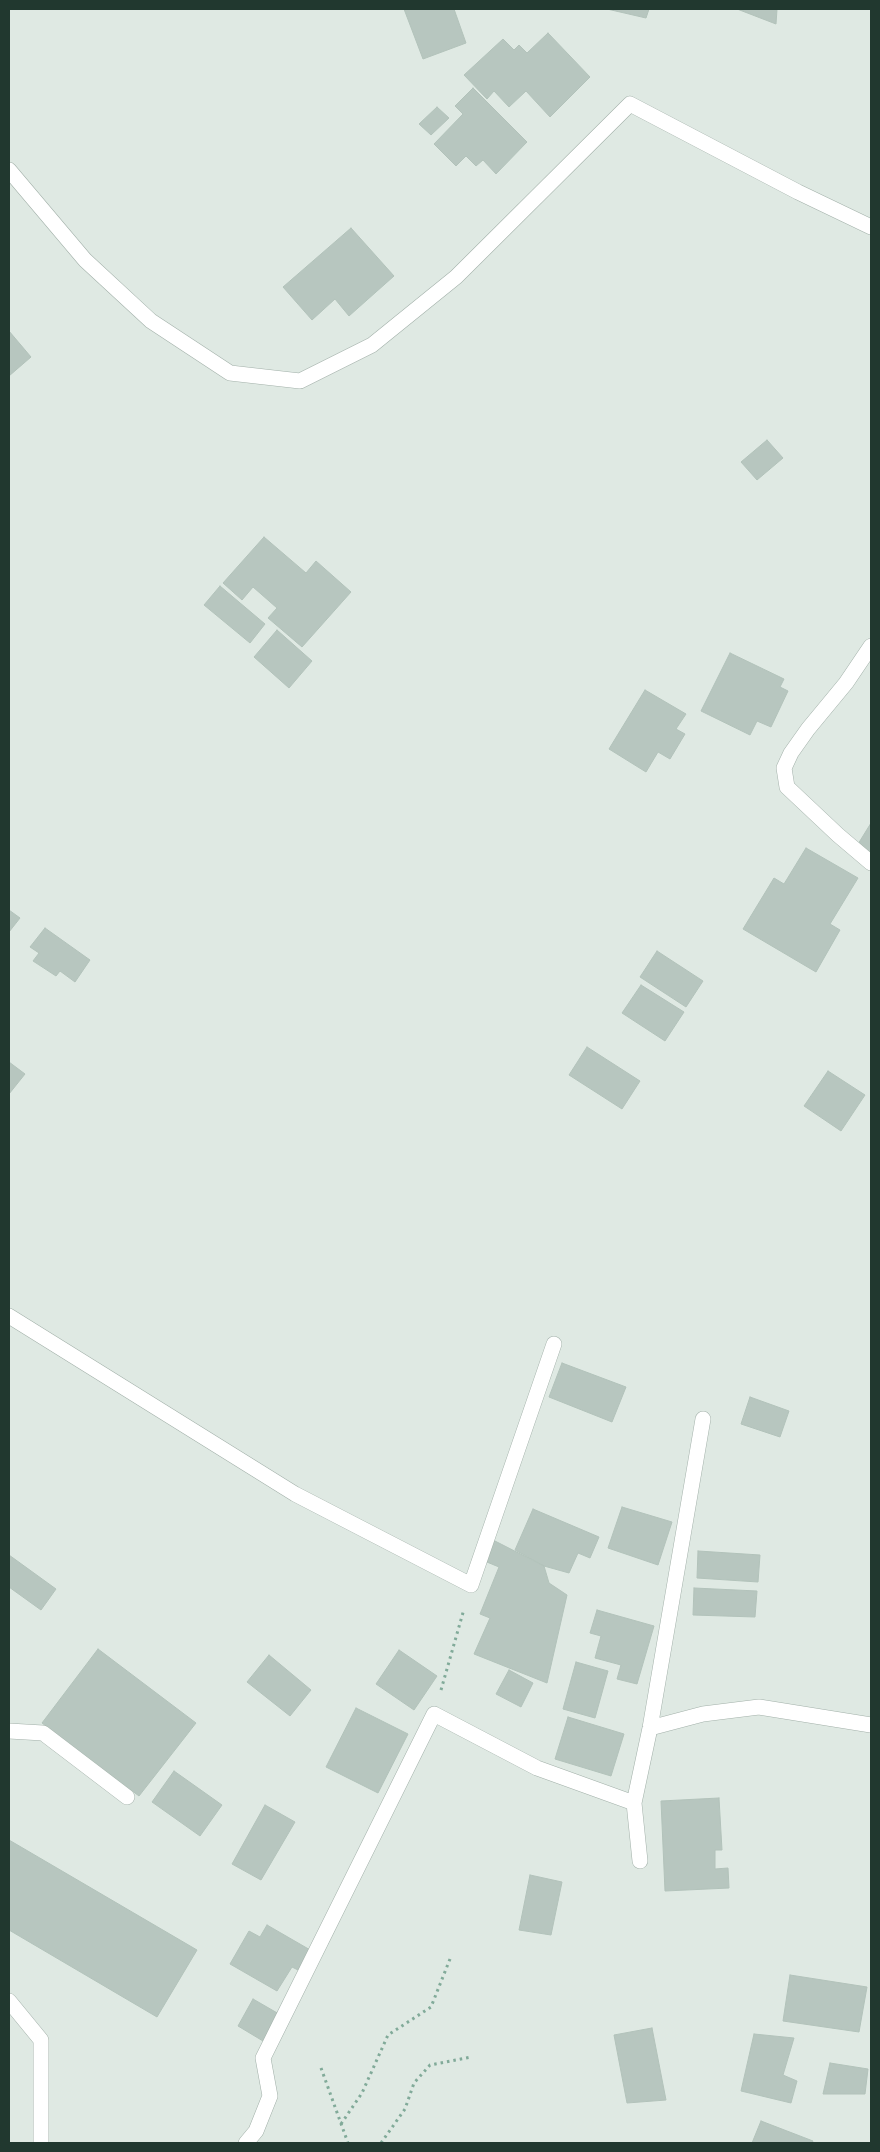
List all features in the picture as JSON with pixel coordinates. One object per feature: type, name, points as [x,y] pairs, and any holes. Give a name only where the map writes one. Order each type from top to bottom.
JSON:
[{"type":"street","points":[[9,170],[85,260],[151,321],[230,373],[300,381],[372,345],[456,277],[630,104],[798,192],[871,227]]},
{"type":"street","points":[[871,646],[846,683],[790,753],[784,768],[787,787],[871,863]]},
{"type":"street","points":[[9,1316],[295,1494],[471,1584],[554,1344]]},
{"type":"street","points":[[640,1862],[634,1803],[650,1728],[703,1419]]},
{"type":"street","points":[[650,1728],[703,1714],[759,1707],[871,1725]]},
{"type":"street","points":[[246,2143],[256,2131],[270,2096],[263,2058],[434,1714],[537,1768],[634,1803]]},
{"type":"street","points":[[9,1731],[43,1733],[127,1797]]},
{"type":"street","points":[[9,2001],[41,2040],[41,2143]]},
{"type":"path","points":[[434,1714],[471,1584]]},
{"type":"path","points":[[341,2124],[362,2093],[388,2035],[431,2007],[450,1959]]},
{"type":"path","points":[[381,2143],[405,2109],[414,2084],[430,2065],[471,2057]]},
{"type":"path","points":[[321,2068],[348,2143]]},
{"type":"building","points":[[404,9],[454,9],[466,43],[423,59]]},
{"type":"building","points":[[607,9],[649,9],[646,18]]},
{"type":"building","points":[[737,9],[777,9],[776,24]]},
{"type":"building","points":[[548,33],[590,77],[550,117],[526,91],[509,107],[494,91],[487,99],[464,75],[503,39],[514,50],[519,45],[527,53]]},
{"type":"building","points":[[473,88],[527,142],[496,174],[483,160],[476,166],[466,156],[456,166],[434,144],[463,114],[455,106]]},
{"type":"building","points":[[437,107],[449,118],[431,135],[419,124]]},
{"type":"building","points":[[351,228],[394,276],[349,316],[335,299],[312,320],[283,287]]},
{"type":"building","points":[[9,331],[31,357],[9,376]]},
{"type":"building","points":[[767,440],[783,458],[757,480],[741,462]]},
{"type":"building","points":[[264,537],[306,573],[316,561],[351,592],[302,647],[268,618],[277,608],[253,587],[242,600],[223,583]]},
{"type":"building","points":[[220,586],[265,624],[250,643],[204,605]]},
{"type":"building","points":[[277,630],[312,661],[289,688],[254,657]]},
{"type":"building","points":[[730,653],[784,679],[780,687],[788,691],[771,727],[757,721],[750,735],[701,711]]},
{"type":"building","points":[[645,690],[686,714],[676,729],[685,734],[670,759],[658,752],[646,772],[609,749]]},
{"type":"building","points":[[871,823],[871,859],[855,849]]},
{"type":"building","points":[[806,848],[858,878],[830,924],[840,930],[816,972],[743,929],[774,878],[784,884]]},
{"type":"building","points":[[9,910],[20,918],[9,932]]},
{"type":"building","points":[[45,928],[90,960],[75,982],[60,971],[56,976],[33,961],[39,953],[30,947]]},
{"type":"building","points":[[657,951],[703,981],[686,1007],[640,977]]},
{"type":"building","points":[[641,985],[684,1012],[665,1041],[622,1013]]},
{"type":"building","points":[[587,1047],[640,1081],[622,1109],[569,1075]]},
{"type":"building","points":[[9,1062],[25,1074],[9,1094]]},
{"type":"building","points":[[828,1071],[865,1095],[841,1131],[804,1106]]},
{"type":"building","points":[[562,1363],[626,1387],[612,1422],[549,1397]]},
{"type":"building","points":[[750,1397],[789,1411],[780,1437],[741,1424]]},
{"type":"building","points":[[622,1507],[672,1522],[658,1565],[608,1548]]},
{"type":"building","points":[[533,1509],[599,1537],[590,1558],[578,1553],[569,1573],[544,1566],[515,1550]]},
{"type":"building","points":[[491,1539],[544,1566],[549,1583],[567,1595],[547,1683],[474,1654],[490,1618],[480,1614],[499,1567],[482,1560]]},
{"type":"building","points":[[698,1551],[760,1555],[758,1582],[697,1578]]},
{"type":"building","points":[[9,1555],[56,1589],[41,1610],[9,1587]]},
{"type":"building","points":[[694,1588],[757,1591],[755,1617],[693,1615]]},
{"type":"building","points":[[597,1610],[654,1626],[637,1684],[617,1679],[621,1665],[595,1658],[601,1636],[590,1633]]},
{"type":"building","points":[[98,1649],[196,1723],[139,1796],[42,1723]]},
{"type":"building","points":[[399,1650],[437,1676],[414,1710],[376,1684]]},
{"type":"building","points":[[269,1655],[311,1690],[290,1716],[247,1682]]},
{"type":"building","points":[[576,1662],[608,1671],[595,1718],[563,1709]]},
{"type":"building","points":[[509,1670],[533,1683],[521,1707],[496,1694]]},
{"type":"building","points":[[356,1708],[408,1734],[378,1793],[326,1767]]},
{"type":"building","points":[[568,1717],[624,1734],[611,1776],[555,1759]]},
{"type":"building","points":[[174,1771],[222,1805],[200,1836],[152,1802]]},
{"type":"building","points":[[719,1798],[722,1850],[715,1850],[715,1869],[728,1868],[729,1888],[665,1891],[661,1801]]},
{"type":"building","points":[[265,1805],[295,1822],[261,1880],[232,1864]]},
{"type":"building","points":[[9,1840],[197,1950],[157,2017],[9,1930]]},
{"type":"building","points":[[530,1875],[562,1882],[551,1935],[519,1930]]},
{"type":"building","points":[[267,1925],[312,1951],[300,1971],[292,1967],[277,1991],[230,1964],[249,1931],[260,1937]]},
{"type":"building","points":[[790,1975],[867,1987],[859,2032],[783,2021]]},
{"type":"building","points":[[253,1999],[279,2014],[263,2041],[238,2026]]},
{"type":"building","points":[[652,2028],[666,2100],[627,2103],[614,2035]]},
{"type":"building","points":[[754,2034],[794,2038],[783,2075],[797,2081],[791,2103],[741,2091]]},
{"type":"building","points":[[830,2063],[868,2069],[865,2094],[823,2094]]},
{"type":"building","points":[[761,2121],[813,2141],[812,2143],[752,2143]]}]
